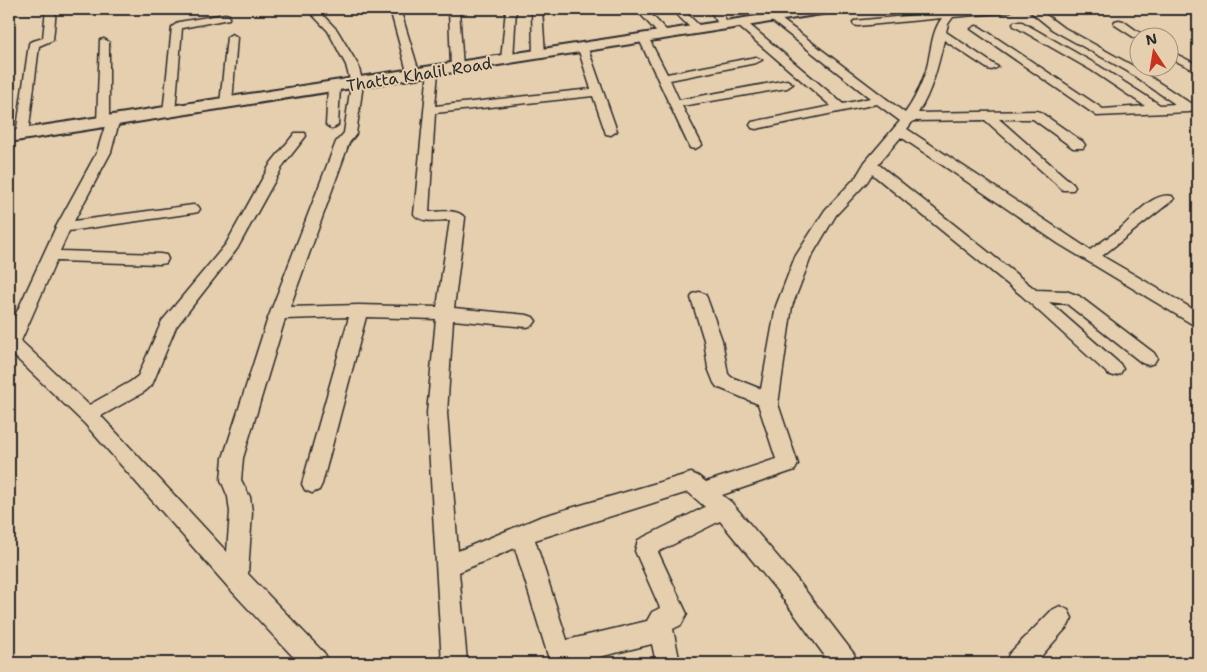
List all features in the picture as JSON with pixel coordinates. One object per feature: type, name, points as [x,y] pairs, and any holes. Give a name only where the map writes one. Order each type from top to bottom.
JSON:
[{"type":"street","points":[[15,136],[34,44],[48,40],[51,9]]},
{"type":"street","points":[[195,9],[201,21]]},
{"type":"street","points":[[236,579],[242,512],[239,497],[230,480],[233,458],[279,313],[343,142],[350,134],[357,84],[352,65],[332,30],[312,9]]},
{"type":"street","points":[[395,9],[414,75]]},
{"type":"street","points":[[454,9],[457,68]]},
{"type":"street","points":[[507,60],[511,9]]},
{"type":"street","points":[[538,9],[539,55]]},
{"type":"street","points":[[641,9],[665,35]]},
{"type":"street","points":[[676,9],[699,30]]},
{"type":"street","points":[[714,9],[840,108]]},
{"type":"street","name":"Thatta Khalil Road","points":[[15,136],[828,9]]},
{"type":"street","points":[[858,23],[952,12],[1009,9]]},
{"type":"street","points":[[1032,9],[1057,28],[1193,106],[1198,114]]},
{"type":"street","points":[[705,492],[788,464],[768,400],[784,306],[804,257],[830,213],[862,179],[870,165],[906,122],[917,105],[931,72],[943,24],[952,12]]},
{"type":"street","points":[[169,113],[177,27],[179,25],[225,17]]},
{"type":"street","points":[[773,18],[906,122],[1090,257],[1198,320]]},
{"type":"street","points":[[1119,23],[1130,30]]},
{"type":"street","points":[[1018,24],[1095,68],[1156,108]]},
{"type":"street","points":[[976,29],[1101,113],[1193,106]]},
{"type":"street","points":[[940,33],[992,67]]},
{"type":"street","points":[[226,104],[232,37]]},
{"type":"street","points":[[644,39],[695,145]]},
{"type":"street","points":[[104,42],[108,122],[104,152],[63,227],[11,338],[87,415],[236,579],[316,663]]},
{"type":"street","points":[[583,48],[611,131]]},
{"type":"street","points":[[1180,59],[1198,69]]},
{"type":"street","points":[[663,78],[756,60]]},
{"type":"street","points":[[432,72],[421,214],[424,216],[455,216],[458,218],[445,313],[438,413],[454,663]]},
{"type":"street","points":[[675,104],[786,84]]},
{"type":"street","points":[[332,125],[334,87]]},
{"type":"street","points":[[430,110],[598,92]]},
{"type":"street","points":[[756,125],[880,100]]},
{"type":"street","points":[[906,122],[987,116],[1036,115],[1078,145]]},
{"type":"street","points":[[987,116],[1068,186]]},
{"type":"street","points":[[87,415],[137,387],[145,380],[168,325],[232,246],[278,163],[300,136]]},
{"type":"street","points":[[870,165],[966,244],[1032,295],[1114,369]]},
{"type":"street","points":[[1090,257],[1138,221],[1157,204],[1167,199]]},
{"type":"street","points":[[63,227],[193,209]]},
{"type":"street","points":[[49,256],[160,259]]},
{"type":"street","points":[[1032,295],[1066,297],[1073,300],[1148,358]]},
{"type":"street","points":[[699,298],[708,320],[714,343],[719,377],[724,382],[768,400]]},
{"type":"street","points":[[279,313],[359,311],[445,313],[527,321]]},
{"type":"street","points":[[312,484],[359,311]]},
{"type":"street","points":[[447,566],[522,536],[540,526],[691,482],[723,509],[787,584],[845,663]]},
{"type":"street","points":[[668,663],[660,620],[673,617],[675,614],[646,551],[646,547],[723,509]]},
{"type":"street","points":[[522,536],[558,650],[570,653],[582,648],[661,630]]},
{"type":"street","points":[[1018,663],[1060,618]]}]
